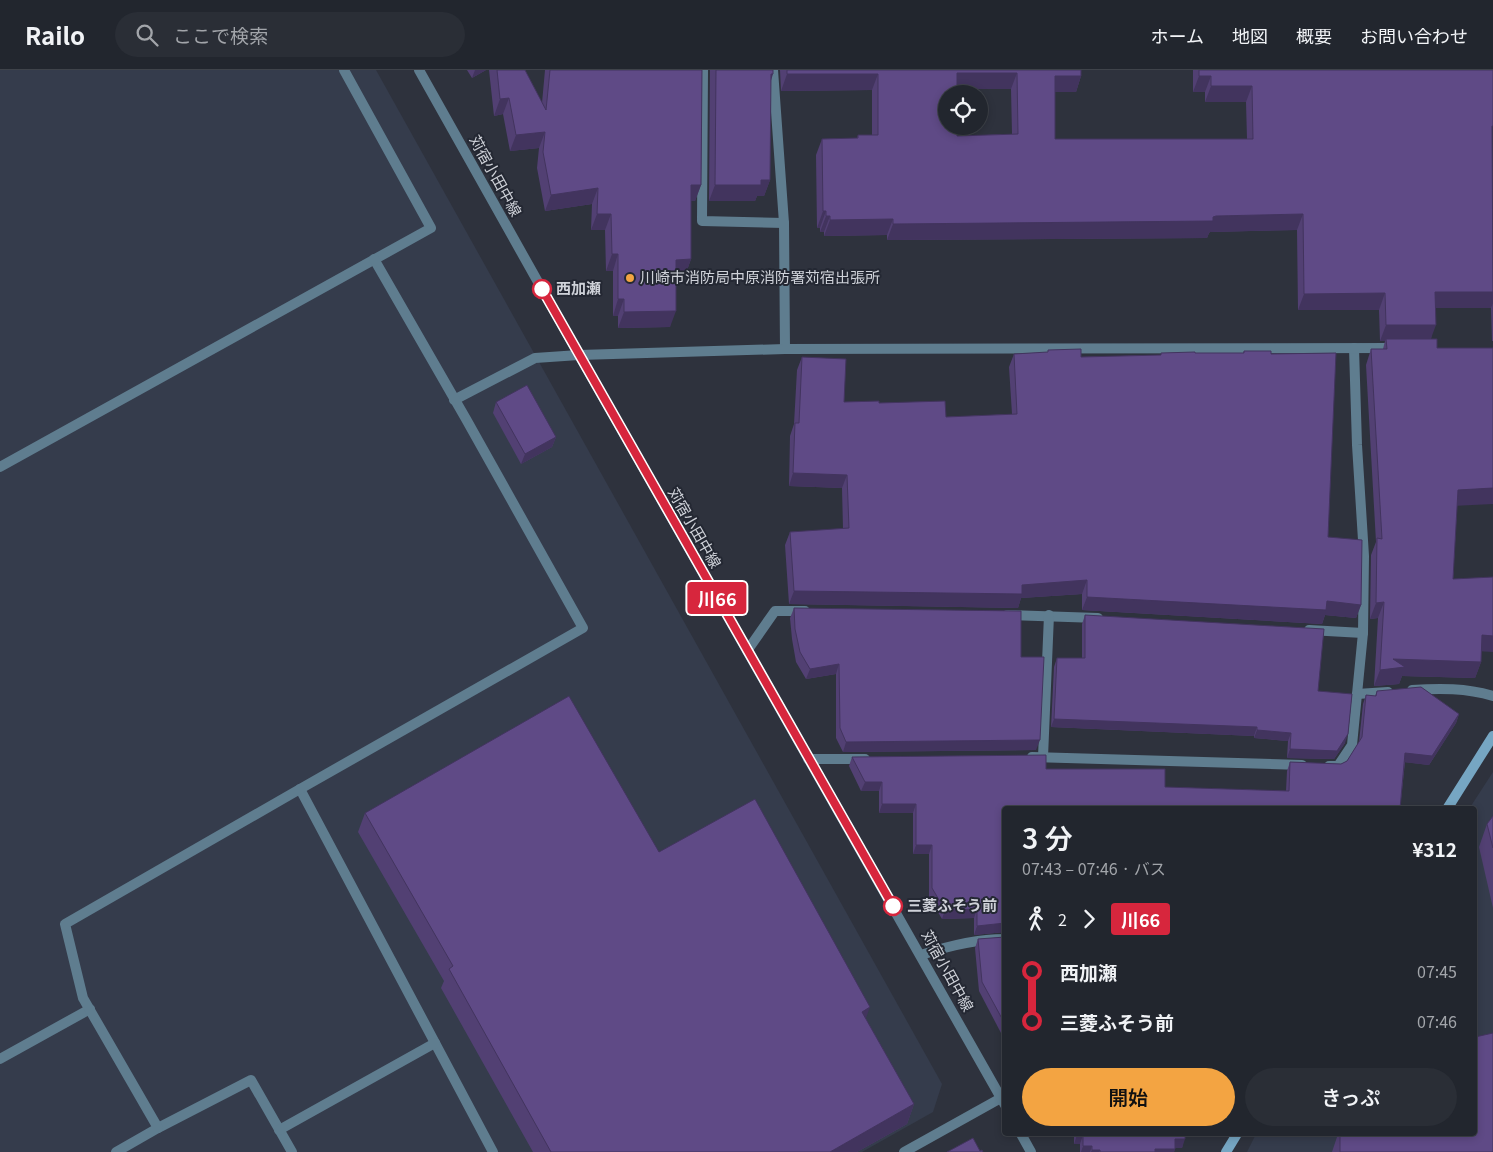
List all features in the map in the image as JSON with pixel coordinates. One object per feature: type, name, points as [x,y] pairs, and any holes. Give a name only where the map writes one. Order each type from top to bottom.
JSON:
[{"type":"main road","points":[[1448,806],[1493,736]]},
{"type":"main road","points":[[1226,1152],[1236,1136]]},
{"type":"street","points":[[0,467],[431,228],[344,70]]},
{"type":"street","name":"苅宿小田中線","points":[[419,70],[579,356],[1002,1099]]},
{"type":"street","points":[[703,70],[702,221],[784,223]]},
{"type":"street","points":[[773,70],[784,223],[785,349]]},
{"type":"street","points":[[158,1128],[84,998],[65,924],[583,628],[374,259]]},
{"type":"street","points":[[1023,757],[1338,766],[1352,745],[1363,633],[1364,556],[1357,445],[1354,348]]},
{"type":"street","points":[[454,400],[535,358],[785,349],[1404,348]]},
{"type":"street","points":[[747,651],[776,611],[815,612]]},
{"type":"street","points":[[1000,614],[1108,618]]},
{"type":"street","points":[[1043,757],[1049,615]]},
{"type":"street","points":[[1295,629],[1363,633]]},
{"type":"street","points":[[1357,694],[1438,688],[1464,690],[1493,696]]},
{"type":"street","points":[[808,759],[876,759]]},
{"type":"street","points":[[300,789],[493,1152]]},
{"type":"street","points":[[921,955],[985,939],[1002,939]]},
{"type":"street","points":[[0,1059],[90,1009]]},
{"type":"street","points":[[279,1130],[435,1043]]},
{"type":"street","points":[[116,1152],[251,1080],[292,1152]]},
{"type":"street","points":[[904,1152],[1002,1102]]},
{"type":"street","points":[[1022,1136],[1031,1152]]},
{"type":"shaded area","points":[[0,70],[376,70],[942,1084],[933,1112],[862,1152],[0,1152]]},
{"type":"shaded area","points":[[1493,772],[1493,1152],[1247,1152],[1255,1136],[1477,1136],[1477,806],[1471,806]]},
{"type":"building","points":[[497,70],[525,70],[546,110],[550,70],[702,70],[701,185],[691,185],[691,259],[676,260],[676,311],[624,312],[624,299],[618,299],[618,254],[612,254],[611,214],[597,214],[598,188],[551,195],[543,152],[545,132],[516,135],[509,98],[500,99]]},
{"type":"building","points":[[716,70],[773,70],[773,74],[771,74],[770,180],[761,180],[761,185],[715,185]]},
{"type":"building","points":[[787,70],[1081,70],[1081,76],[1055,76],[1055,139],[1253,139],[1252,86],[1211,86],[1211,76],[1199,76],[1199,70],[1493,70],[1493,292],[1435,292],[1436,325],[1386,325],[1385,293],[1304,294],[1303,214],[1216,216],[1213,217],[1213,221],[893,224],[893,219],[830,220],[830,216],[826,216],[826,211],[823,211],[822,139],[858,138],[858,135],[878,135],[878,74],[787,74]]},
{"type":"building","points":[[1386,339],[1437,339],[1437,348],[1493,348],[1493,488],[1458,490],[1453,579],[1493,577],[1493,636],[1482,635],[1481,662],[1393,659],[1405,667],[1380,670],[1384,602],[1376,603],[1377,538],[1382,539],[1371,349],[1387,349]]},
{"type":"building","points":[[1081,349],[1081,357],[1161,355],[1161,353],[1195,352],[1244,353],[1244,351],[1271,351],[1271,354],[1336,353],[1328,537],[1362,540],[1361,605],[1327,601],[1326,610],[1087,597],[1087,580],[1022,585],[1022,594],[794,591],[790,532],[849,528],[847,475],[793,473],[795,423],[799,423],[802,357],[846,359],[844,402],[945,401],[946,417],[1017,414],[1014,354]]},
{"type":"building","points":[[527,385],[556,437],[525,454],[496,402]]},
{"type":"building","points":[[794,608],[1021,611],[1021,657],[1044,657],[1040,740],[846,742],[840,728],[839,664],[810,669],[800,652],[795,629]]},
{"type":"building","points":[[1085,615],[1324,629],[1318,691],[1352,694],[1348,734],[1337,751],[1290,749],[1291,733],[1257,730],[1257,727],[1054,719],[1057,658],[1085,658]]},
{"type":"building","points":[[1421,687],[1459,714],[1432,756],[1405,753],[1400,806],[1002,806],[1002,923],[977,926],[977,909],[945,910],[932,888],[932,845],[916,845],[916,804],[882,804],[882,782],[865,782],[852,757],[1046,755],[1046,769],[1165,769],[1165,787],[1289,791],[1290,762],[1341,764],[1347,761],[1362,737],[1366,695],[1376,696],[1377,691]]},
{"type":"building","points":[[569,696],[659,852],[755,799],[870,1007],[862,1012],[914,1104],[830,1152],[551,1152],[449,969],[453,966],[365,813]]},
{"type":"building","points":[[1493,816],[1493,848],[1487,824]]},
{"type":"building","points":[[1002,937],[1002,1019],[982,982],[978,939]]},
{"type":"building","points":[[1493,1033],[1493,1152],[1340,1152],[1340,1136],[1477,1136],[1477,1037]]},
{"type":"building","points":[[1083,1136],[1185,1136],[1185,1139],[1175,1139],[1175,1149],[1155,1149],[1155,1152],[1100,1152],[1100,1150],[1092,1150],[1092,1146],[1083,1146]]},
{"type":"building","points":[[973,1138],[980,1151],[982,1150],[983,1152],[947,1152]]},
{"type":"bus line","name":"川66","points":[[542,289],[893,906]]},
{"type":"place","name":"川崎市消防局中原消防署苅宿出張所","points":[[630,278]]},
{"type":"place","name":"西加瀬","points":[[542,289]]},
{"type":"place","name":"三菱ふそう前","points":[[893,906]]}]
